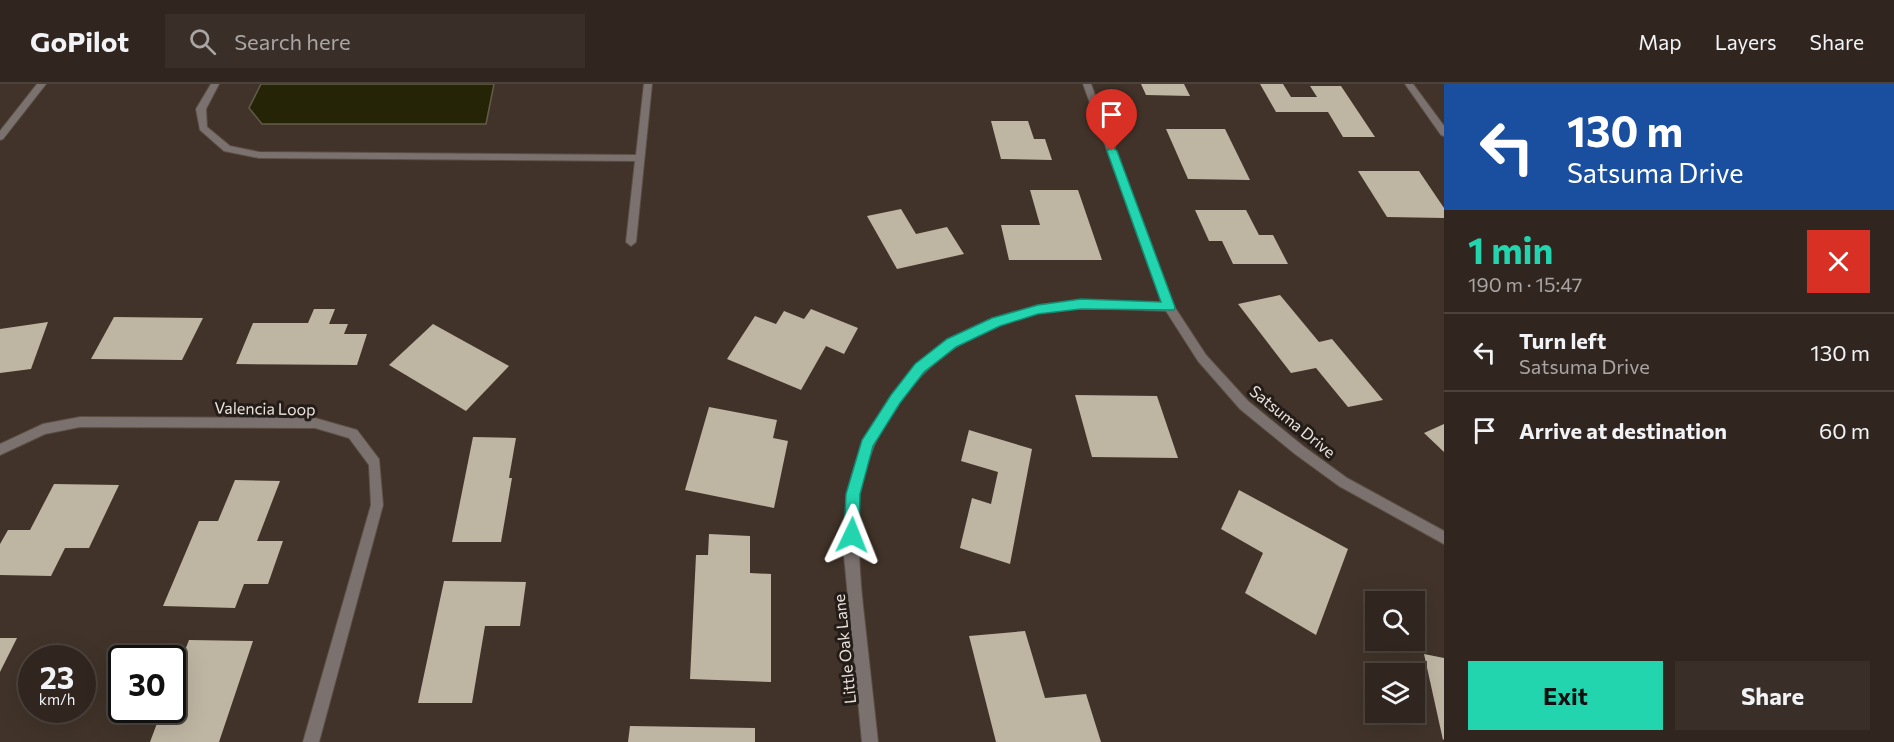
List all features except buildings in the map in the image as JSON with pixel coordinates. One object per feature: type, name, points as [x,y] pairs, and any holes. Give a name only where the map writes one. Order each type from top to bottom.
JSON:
[{"type":"street","points":[[0,137],[42,84]]},
{"type":"street","points":[[215,84],[201,109],[202,128],[227,149],[259,155],[640,158]]},
{"type":"street","points":[[631,242],[648,84]]},
{"type":"street","name":"Satsuma Drive","points":[[1088,84],[1169,307],[1202,358],[1244,405],[1299,450],[1343,482],[1444,538]]},
{"type":"street","points":[[1409,84],[1444,133]]},
{"type":"street","name":"Little Oak Lane","points":[[870,742],[851,556],[853,494],[867,445],[895,399],[920,368],[952,343],[996,322],[1038,309],[1081,304],[1169,307]]},
{"type":"street","name":"Valencia Loop","points":[[0,450],[43,429],[80,422],[315,423],[353,434],[375,463],[376,506],[311,742]]},
{"type":"shaded area","points":[[261,84],[494,84],[486,124],[262,124],[249,108]]},
{"type":"route","points":[[852,535],[853,494],[867,445],[895,399],[920,368],[952,343],[996,322],[1038,309],[1081,304],[1169,307],[1112,151]]}]
